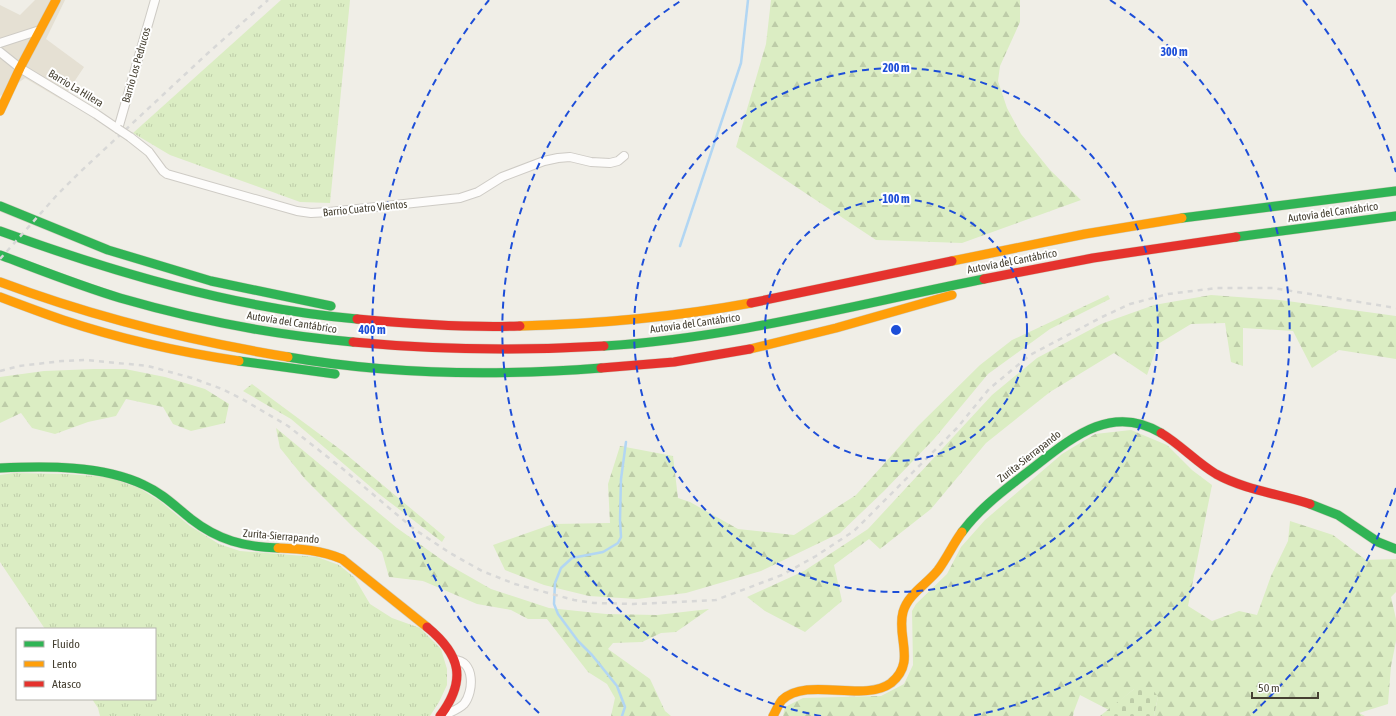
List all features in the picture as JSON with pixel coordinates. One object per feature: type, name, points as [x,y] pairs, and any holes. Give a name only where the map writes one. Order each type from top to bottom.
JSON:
[{"type":"main road","points":[[0,111],[20,68],[56,0]]},
{"type":"main road","name":"Autovía del Cantábrico","points":[[0,231],[97,265],[163,284],[228,299],[361,320],[458,326],[548,326],[613,321],[696,311],[802,293],[1092,232],[1396,191]]},
{"type":"main road","points":[[0,206],[108,250],[130,257],[211,281],[338,307]]},
{"type":"main road","name":"Autovía del Cantábrico","points":[[0,255],[116,296],[173,312],[237,326],[303,337],[370,345],[436,349],[503,350],[609,346],[705,335],[784,321],[1050,266],[1160,247],[1396,216]]},
{"type":"main road","points":[[0,297],[65,321],[139,341],[211,357],[287,369],[340,374],[457,380],[516,379],[582,374],[710,356],[818,333],[983,287],[1160,247]]},
{"type":"main road","points":[[0,282],[71,306],[145,327],[212,343],[284,357],[339,364],[452,372],[515,373],[655,364]]},
{"type":"main road","points":[[370,311],[416,316],[515,322],[613,321]]},
{"type":"main road","name":"Zurita-Sierrapando","points":[[773,716],[784,699],[796,693],[872,689],[884,686],[895,680],[901,672],[905,662],[902,626],[904,610],[909,600],[938,569],[963,530],[989,504],[1066,441],[1084,431],[1100,425],[1122,422],[1137,423],[1151,427],[1170,438],[1194,460],[1218,475],[1250,487],[1330,511],[1343,518],[1372,540],[1396,549]]},
{"type":"main road","name":"Zurita-Sierrapando","points":[[0,468],[21,467],[83,470],[124,476],[141,483],[156,492],[202,527],[226,540],[247,546],[316,550],[332,554],[346,562],[441,640],[449,649],[454,660],[457,675],[456,691],[441,716]]},
{"type":"street","name":"Barrio Los Pedrucos","points":[[118,129],[155,0]]},
{"type":"street","points":[[0,43],[40,30]]},
{"type":"street","name":"Barrio La Hilera","points":[[0,52],[20,68],[118,129]]},
{"type":"street","name":"Barrio Cuatro Vientos","points":[[118,129],[149,152],[167,174],[297,211],[311,213],[460,198],[478,192],[502,177],[544,161],[570,157],[591,162],[610,163],[618,161],[624,156]]},
{"type":"street","points":[[441,716],[456,710],[463,705],[469,692],[470,675],[467,666],[462,661],[454,660]]},
{"type":"shaded area","points":[[35,0],[65,0],[46,39],[84,67],[62,100],[25,78],[0,96],[0,5],[20,15]]},
{"type":"green space","points":[[281,0],[350,0],[330,203],[300,202],[170,155],[133,133]]},
{"type":"green space","points":[[771,0],[1020,0],[1020,22],[1000,66],[998,81],[1007,108],[1021,134],[1050,170],[1081,200],[962,243],[876,240],[736,147],[766,44]]},
{"type":"green space","points":[[1108,295],[1110,299],[1050,329],[988,374],[934,439],[884,491],[840,533],[761,571],[686,593],[637,599],[589,596],[544,585],[505,570],[493,545],[553,524],[610,523],[608,484],[620,446],[673,456],[678,498],[690,502],[738,529],[794,535],[856,495],[918,426],[980,365],[1012,340]]},
{"type":"green space","points":[[1211,295],[1280,300],[1396,316],[1396,359],[1339,350],[1312,368],[1293,331],[1243,328],[1243,366],[1231,362],[1225,323],[1191,324],[1158,344],[1147,375],[1114,353],[1050,392],[986,443],[931,509],[880,549],[869,539],[834,565],[842,601],[805,632],[765,611],[747,597],[804,571],[868,529],[992,395],[1037,358],[1101,324],[1154,305]]},
{"type":"green space","points":[[125,369],[165,377],[205,389],[229,404],[225,423],[191,431],[173,424],[163,407],[126,399],[116,416],[88,422],[55,434],[32,428],[21,413],[0,423],[0,377],[44,371]]},
{"type":"green space","points":[[252,384],[341,450],[445,537],[442,542],[379,494],[291,419],[243,391]]},
{"type":"green space","points":[[276,428],[397,528],[449,565],[491,589],[549,608],[606,614],[657,615],[709,609],[676,632],[661,633],[642,642],[613,643],[608,649],[650,679],[665,711],[671,716],[611,716],[615,698],[607,684],[588,672],[547,619],[528,619],[511,610],[477,604],[423,581],[389,577],[382,552],[354,528],[305,479],[280,448]]},
{"type":"green space","points":[[1131,430],[1167,445],[1192,470],[1212,485],[1188,606],[1212,621],[1239,611],[1257,615],[1271,576],[1288,541],[1290,521],[1333,535],[1366,560],[1396,559],[1396,592],[1391,597],[1396,619],[1396,641],[1391,666],[1388,704],[1359,713],[1365,716],[1154,716],[1158,697],[1134,689],[1109,710],[1080,695],[1073,716],[783,716],[785,707],[803,698],[881,696],[904,684],[913,665],[912,611],[916,604],[947,574],[961,547],[985,520],[1062,454],[1095,434]]},
{"type":"green space","points":[[14,473],[67,474],[107,477],[139,488],[160,501],[190,526],[219,544],[240,551],[317,557],[339,565],[354,577],[370,604],[392,618],[420,628],[441,649],[447,669],[447,685],[439,702],[430,716],[100,716],[98,708],[93,700],[156,700],[156,628],[44,628],[0,562],[0,475]]},
{"type":"green space","points":[[1139,687],[1150,689],[1158,697],[1154,716],[1100,716],[1134,689]]},
{"type":"waterway","points":[[680,246],[741,63],[748,0]]},
{"type":"waterway","points":[[622,716],[625,707],[617,686],[592,655],[578,641],[558,614],[554,604],[555,583],[561,568],[572,558],[603,552],[618,543],[621,537],[621,479],[626,442]]},
{"type":"railway","points":[[0,259],[57,195],[79,173],[208,53],[268,0]]},
{"type":"railway","points":[[0,371],[19,366],[62,361],[87,360],[148,366],[192,378],[222,389],[288,426],[343,469],[414,529],[450,553],[482,571],[515,584],[574,600],[594,603],[657,603],[716,600],[782,575],[816,556],[854,531],[957,428],[989,389],[1030,355],[1130,304],[1168,294],[1217,288],[1273,288],[1396,308]]},
{"type":"traffic: fast","points":[[1182,218],[1396,191]]},
{"type":"traffic: fast","points":[[0,206],[108,250],[211,281],[331,306]]},
{"type":"traffic: fast","points":[[1236,237],[1396,216]]},
{"type":"traffic: fast","points":[[0,231],[87,261],[176,287],[266,307],[357,319]]},
{"type":"traffic: fast","points":[[0,255],[60,278],[149,306],[236,326],[353,342]]},
{"type":"traffic: fast","points":[[604,346],[652,342],[748,328],[984,279]]},
{"type":"traffic: fast","points":[[288,357],[366,367],[444,372],[523,372],[601,368]]},
{"type":"traffic: fast","points":[[239,361],[335,374]]},
{"type":"traffic: fast","points":[[962,532],[976,516],[1000,494],[1056,450],[1088,430],[1105,424],[1123,422],[1142,424],[1161,433]]},
{"type":"traffic: fast","points":[[0,468],[74,468],[92,470],[128,478],[157,492],[191,519],[221,537],[243,544],[278,548]]},
{"type":"traffic: fast","points":[[1310,504],[1338,515],[1378,542],[1396,549]]},
{"type":"traffic: slow","points":[[0,111],[20,68],[56,0]]},
{"type":"traffic: slow","points":[[952,261],[1085,234],[1182,218]]},
{"type":"traffic: slow","points":[[0,282],[35,295],[142,327],[252,351],[288,357]]},
{"type":"traffic: slow","points":[[750,349],[836,328],[952,295]]},
{"type":"traffic: slow","points":[[0,297],[84,327],[128,339],[172,349],[239,361]]},
{"type":"traffic: slow","points":[[520,326],[578,324],[636,319],[751,303]]},
{"type":"traffic: slow","points":[[773,716],[782,700],[793,693],[820,689],[866,691],[880,688],[891,683],[899,675],[903,667],[904,649],[902,621],[905,606],[913,594],[938,570],[962,532]]},
{"type":"traffic: slow","points":[[278,548],[319,552],[342,559],[427,627]]},
{"type":"traffic: jam","points":[[984,279],[1093,258],[1236,237]]},
{"type":"traffic: jam","points":[[751,303],[952,261]]},
{"type":"traffic: jam","points":[[357,319],[438,325],[520,326]]},
{"type":"traffic: jam","points":[[353,342],[416,347],[478,349],[541,349],[604,346]]},
{"type":"traffic: jam","points":[[601,368],[674,362],[750,349]]},
{"type":"traffic: jam","points":[[1161,433],[1216,474],[1250,488],[1310,504]]},
{"type":"traffic: jam","points":[[427,627],[447,648],[453,658],[456,668],[457,679],[454,691],[449,703],[440,716]]}]
